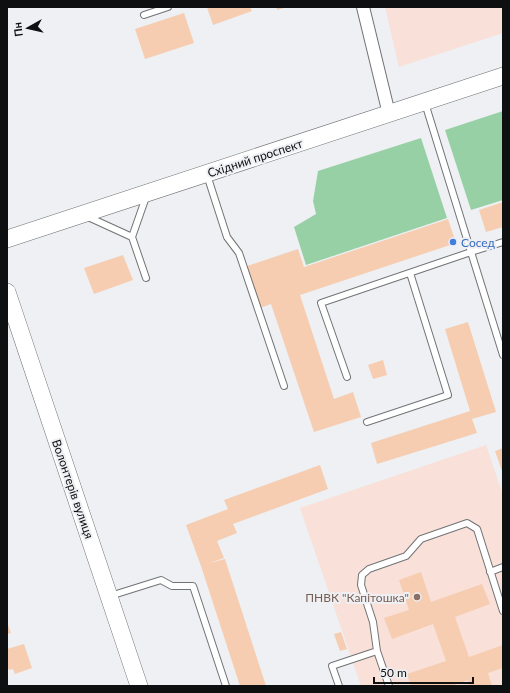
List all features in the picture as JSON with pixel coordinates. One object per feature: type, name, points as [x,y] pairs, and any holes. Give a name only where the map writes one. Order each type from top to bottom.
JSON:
[{"type":"main road","name":"Східний проспект","points":[[7,240],[503,76]]},
{"type":"main road","name":"Волонтерів вулиця","points":[[7,292],[139,686]]},
{"type":"street","points":[[363,7],[389,114]]},
{"type":"lane","points":[[144,15],[168,7]]},
{"type":"lane","points":[[424,102],[503,355]]},
{"type":"lane","points":[[207,174],[228,237],[239,253],[284,386]]},
{"type":"lane","points":[[146,278],[132,237],[147,193]]},
{"type":"lane","points":[[82,215],[132,237]]},
{"type":"lane","points":[[347,377],[321,303],[503,242]]},
{"type":"lane","points":[[367,422],[448,395],[410,273]]},
{"type":"lane","points":[[389,686],[377,651],[373,622],[361,585],[362,575],[369,569],[406,556],[421,539],[467,524],[477,529],[503,611]]},
{"type":"lane","points":[[490,572],[503,567]]},
{"type":"lane","points":[[110,596],[161,580],[172,586],[193,586],[226,686]]},
{"type":"lane","points":[[339,686],[332,666],[377,651]]},
{"type":"shaded area","points":[[385,7],[503,7],[503,33],[399,67]]},
{"type":"shaded area","name":"ПНВК \"Капітошка\"","points":[[486,445],[503,495],[503,686],[361,686],[300,508]]},
{"type":"green space","points":[[503,111],[503,200],[471,210],[445,130]]},
{"type":"green space","points":[[421,138],[447,218],[306,265],[294,227],[316,214],[313,201],[318,171]]},
{"type":"building","points":[[207,7],[250,7],[252,11],[213,25]]},
{"type":"building","points":[[276,7],[287,7],[277,10]]},
{"type":"building","points":[[184,13],[194,43],[145,59],[135,29]]},
{"type":"building","points":[[503,202],[503,227],[486,232],[479,210]]},
{"type":"building","points":[[448,219],[456,243],[300,295],[334,399],[353,392],[361,417],[314,432],[271,304],[260,308],[247,266],[298,249],[304,267]]},
{"type":"building","points":[[123,255],[133,280],[94,294],[84,268]]},
{"type":"building","points":[[468,322],[496,412],[472,419],[477,433],[377,464],[371,443],[470,411],[445,329]]},
{"type":"building","points":[[383,360],[387,375],[373,379],[368,365]]},
{"type":"building","points":[[503,448],[503,474],[495,451]]},
{"type":"building","points":[[320,465],[328,489],[233,524],[237,533],[217,541],[224,558],[209,563],[225,559],[266,686],[240,686],[186,525],[228,509],[224,500]]},
{"type":"building","points":[[421,572],[431,602],[482,584],[490,604],[455,617],[469,657],[503,645],[503,668],[488,673],[492,686],[469,686],[468,680],[451,686],[411,686],[407,674],[446,661],[433,624],[392,639],[384,618],[409,610],[399,580]]},
{"type":"building","points":[[7,622],[11,633],[7,634]]},
{"type":"building","points":[[341,632],[347,649],[340,651],[334,634]]},
{"type":"building","points":[[24,644],[32,668],[15,674],[13,669],[9,670],[7,666],[7,649]]},
{"type":"place","name":"Сосед","points":[[453,242]]},
{"type":"place","name":"ПНВК \"Капітошка\"","points":[[417,597]]}]
